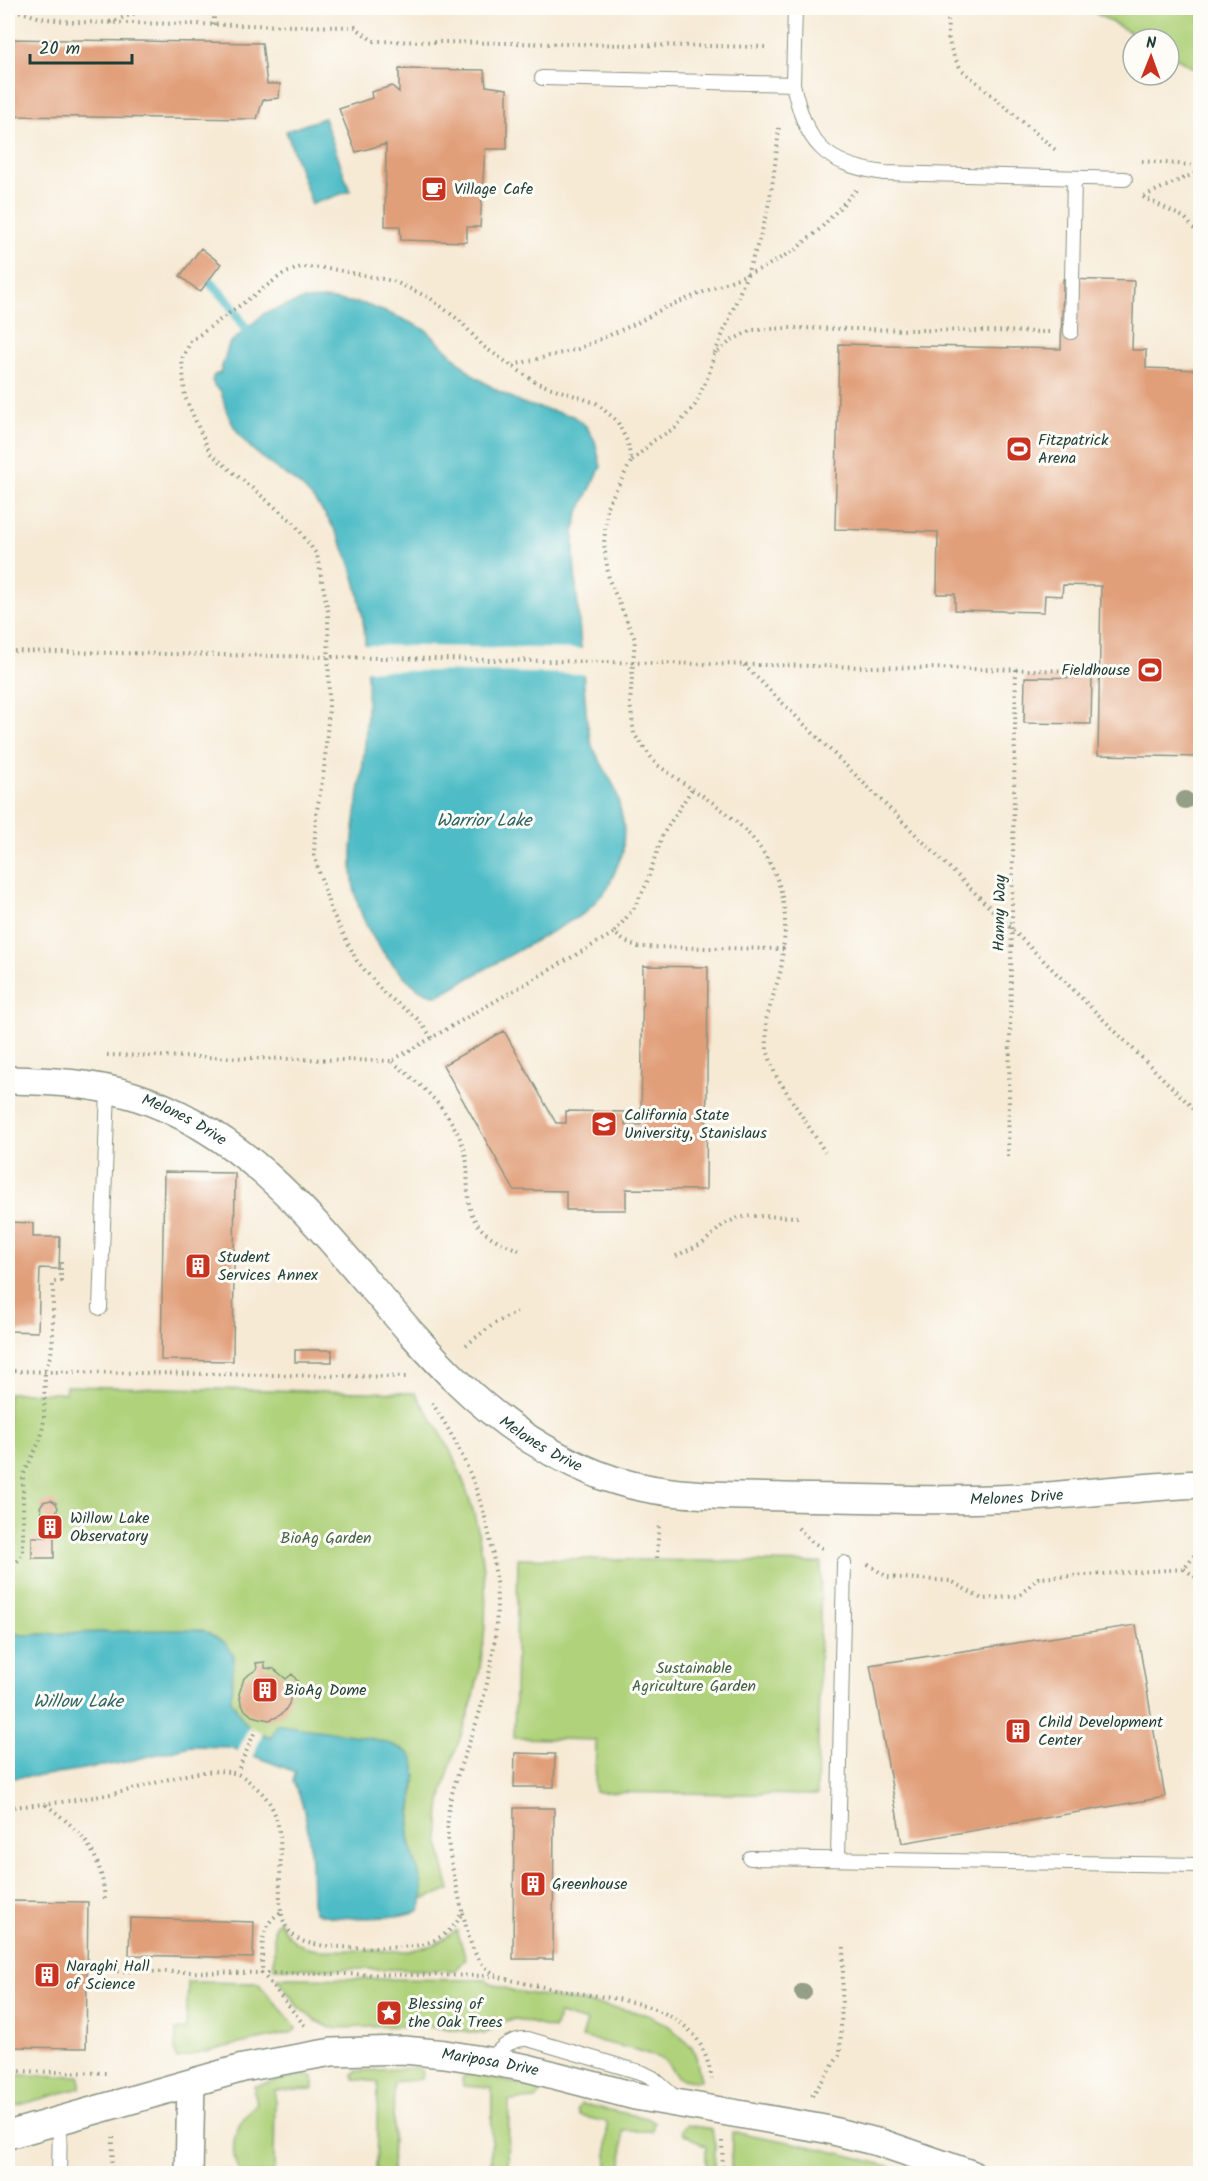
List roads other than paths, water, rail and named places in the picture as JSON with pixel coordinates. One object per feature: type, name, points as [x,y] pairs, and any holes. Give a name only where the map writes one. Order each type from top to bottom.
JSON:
[{"type":"street","name":"Melones Drive","points":[[8,1080],[63,1082],[108,1089],[136,1097],[197,1125],[231,1147],[262,1171],[312,1218],[442,1366],[474,1398],[536,1444],[601,1476],[659,1490],[700,1495],[919,1499],[1019,1498],[1200,1484]]},
{"type":"street","name":"Mariposa Drive","points":[[8,2135],[243,2068],[332,2052],[404,2050],[445,2054],[527,2068],[624,2094],[852,2135],[912,2152],[971,2174]]},
{"type":"street","points":[[191,2084],[192,2171]]},
{"type":"lane","points":[[795,8],[793,84],[800,112],[810,135],[830,155],[857,168],[884,173],[1125,179]]},
{"type":"lane","points":[[542,78],[793,84]]},
{"type":"lane","points":[[1071,332],[1074,178]]},
{"type":"lane","points":[[100,1308],[108,1089]]},
{"type":"lane","points":[[838,1859],[844,1563]]},
{"type":"lane","points":[[750,1858],[1200,1865]]},
{"type":"lane","points":[[59,2174],[60,2121]]},
{"type":"water","points":[[324,118],[350,191],[312,204],[286,131]]},
{"type":"water","name":"Warrior Lake","points":[[326,299],[364,304],[426,330],[474,376],[498,391],[524,404],[573,416],[586,426],[595,441],[601,467],[578,514],[574,533],[574,559],[587,722],[592,746],[616,790],[624,826],[623,852],[608,888],[585,913],[439,995],[421,990],[398,970],[376,942],[361,914],[354,888],[353,834],[365,743],[367,678],[363,618],[348,557],[317,504],[300,485],[256,453],[240,436],[229,416],[221,391],[212,381],[214,375],[220,373],[229,344],[265,313],[303,300]]},
{"type":"water","name":"Willow Lake","points":[[203,1630],[225,1643],[234,1656],[231,1700],[245,1723],[253,1731],[271,1738],[277,1724],[374,1739],[407,1752],[414,1761],[415,1768],[409,1834],[423,1891],[420,1910],[368,1918],[337,1917],[315,1912],[312,1903],[311,1856],[307,1825],[293,1781],[296,1772],[230,1747],[191,1746],[121,1763],[40,1776],[8,1778],[8,1632],[23,1635]]},
{"type":"waterway","points":[[210,282],[230,304],[245,328]]},
{"type":"place","name":"Village Cafe","points":[[434,189]]},
{"type":"place","name":"Fitzpatrick Arena","points":[[1019,449]]},
{"type":"place","name":"Fieldhouse","points":[[1150,670]]},
{"type":"place","name":"California State University, Stanislaus","points":[[604,1124]]},
{"type":"place","name":"Student Services Annex","points":[[198,1266]]},
{"type":"place","name":"Willow Lake Observatory","points":[[50,1527]]},
{"type":"place","name":"BioAg Dome","points":[[265,1690]]},
{"type":"place","name":"Child Development Center","points":[[1018,1731]]},
{"type":"place","name":"Greenhouse","points":[[533,1884]]},
{"type":"place","name":"Naraghi Hall of Science","points":[[47,1975]]},
{"type":"place","name":"Blessing of the Oak Trees","points":[[389,2013]]},
{"type":"park label","name":"BioAg Garden","points":[[326,1538]]},
{"type":"park label","name":"Sustainable Agriculture Garden","points":[[694,1677]]}]
